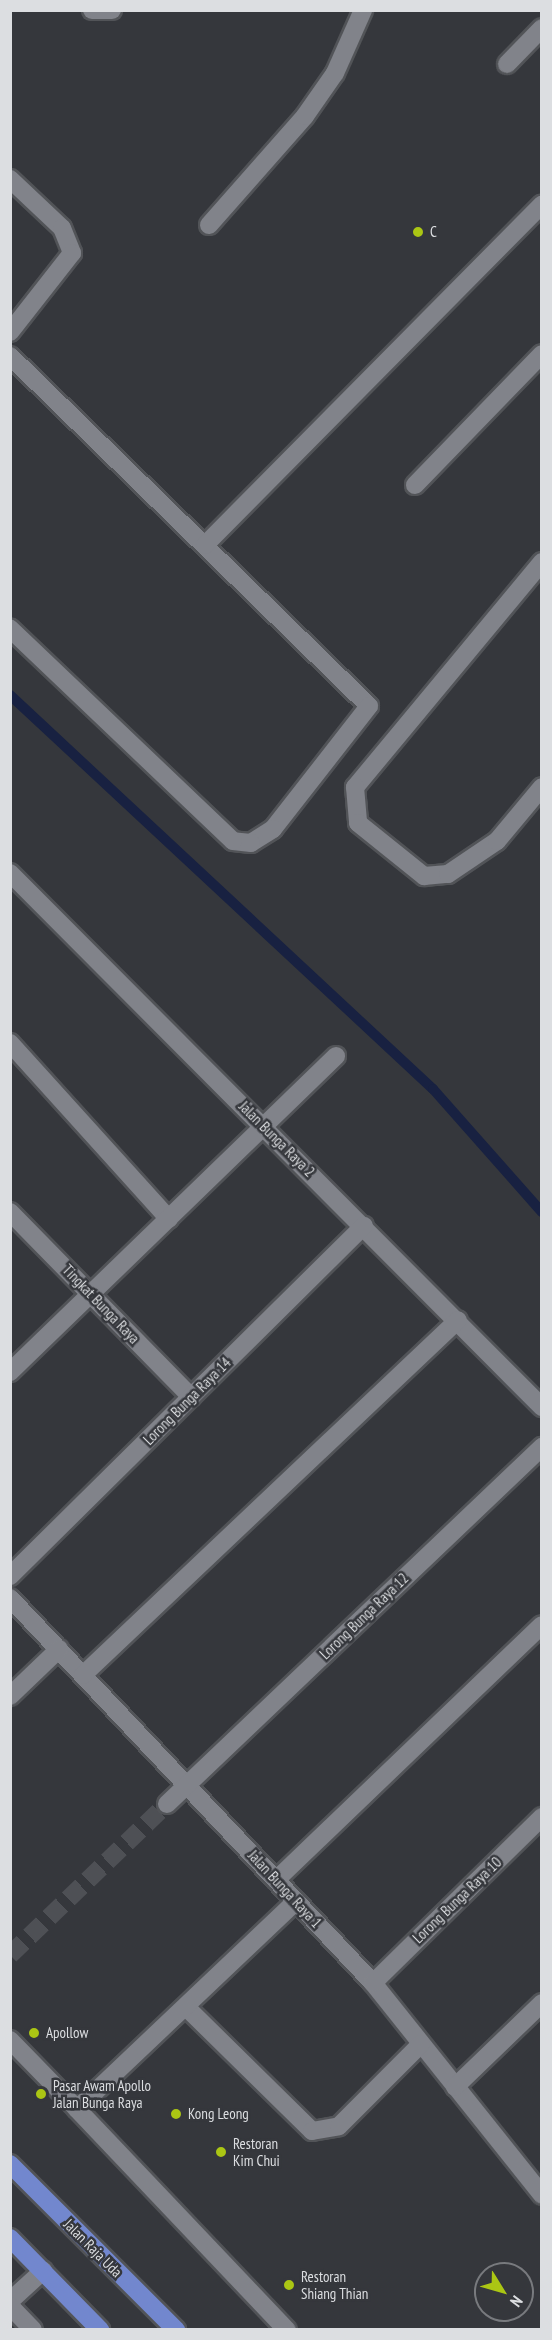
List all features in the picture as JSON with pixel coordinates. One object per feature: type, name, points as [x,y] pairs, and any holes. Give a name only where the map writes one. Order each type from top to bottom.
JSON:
[{"type":"main road","name":"Jalan Raja Uda","points":[[10,2164],[176,2330]]},
{"type":"main road","points":[[10,2238],[100,2330]]},
{"type":"street","points":[[92,10],[100,15],[112,10]]},
{"type":"street","points":[[208,225],[305,116],[335,74],[363,10]]},
{"type":"street","points":[[507,64],[542,28]]},
{"type":"street","points":[[10,179],[62,228],[72,253],[10,332]]},
{"type":"street","points":[[205,545],[542,204]]},
{"type":"street","points":[[415,485],[542,354]]},
{"type":"street","points":[[10,357],[369,706],[273,829],[251,843],[233,841],[10,629]]},
{"type":"street","points":[[542,562],[355,787],[358,823],[424,876],[448,874],[497,842],[542,788]]},
{"type":"street","name":"Jalan Bunga Raya 2","points":[[13,881],[265,1127],[542,1407]]},
{"type":"street","points":[[10,1043],[170,1219]]},
{"type":"street","points":[[10,1372],[336,1056]]},
{"type":"street","name":"Tingkat Bunga Raya","points":[[10,1212],[191,1397]]},
{"type":"street","name":"Lorong Bunga Raya 14","points":[[10,1576],[364,1226]]},
{"type":"street","points":[[83,1675],[458,1320]]},
{"type":"street","name":"Lorong Bunga Raya 12","points":[[167,1803],[542,1448]]},
{"type":"street","name":"Jalan Bunga Raya 1","points":[[10,1598],[373,1983],[542,2195]]},
{"type":"street","points":[[276,1880],[542,1625]]},
{"type":"street","points":[[10,1696],[59,1649]]},
{"type":"street","name":"Lorong Bunga Raya 10","points":[[373,1983],[542,1817]]},
{"type":"street","points":[[77,2109],[296,1901]]},
{"type":"street","points":[[455,2087],[542,2002]]},
{"type":"street","points":[[186,2007],[312,2131],[339,2126],[421,2044]]},
{"type":"street","points":[[10,2040],[287,2330]]},
{"type":"street","points":[[10,2301],[43,2271]]},
{"type":"street","points":[[10,2306],[33,2330]]},
{"type":"waterway","points":[[10,695],[433,1089],[542,1212]]},
{"type":"tunnel","points":[[10,1955],[167,1804]]},
{"type":"place","name":"C","points":[[418,232]]},
{"type":"place","name":"Apollow","points":[[34,2033]]},
{"type":"place","name":"Pasar Awam Apollo Jalan Bunga Raya","points":[[41,2094]]},
{"type":"place","name":"Kong Leong","points":[[176,2114]]},
{"type":"place","name":"Restoran Kim Chui","points":[[221,2152]]},
{"type":"place","name":"Restoran Shiang Thian","points":[[289,2285]]}]
